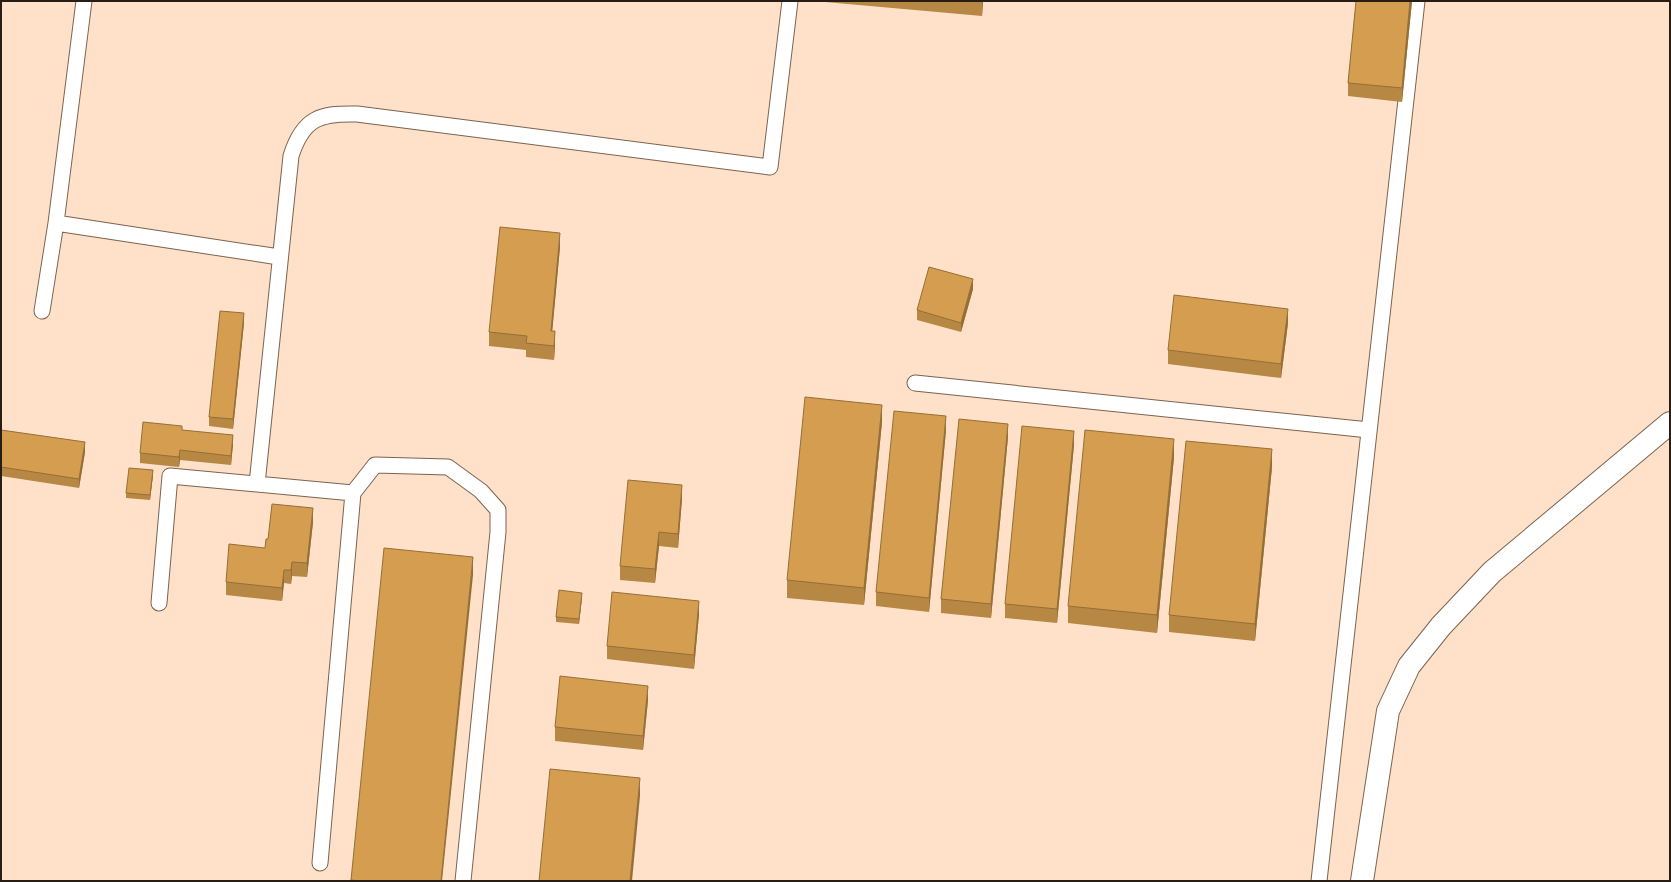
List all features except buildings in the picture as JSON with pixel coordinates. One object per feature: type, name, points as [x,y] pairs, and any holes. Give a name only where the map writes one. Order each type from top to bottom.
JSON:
[{"type":"street","points":[[1362,881],[1388,711],[1409,666],[1442,626],[1492,572],[1670,423]]},
{"type":"lane","points":[[42,311],[56,223],[84,1]]},
{"type":"lane","points":[[257,484],[279,258],[291,156],[296,140],[302,131],[317,118],[336,114],[357,114],[770,167],[790,1]]},
{"type":"lane","points":[[1319,881],[1417,1]]},
{"type":"lane","points":[[56,223],[279,258]]},
{"type":"lane","points":[[915,383],[1369,430]]},
{"type":"lane","points":[[320,863],[353,493],[375,465],[448,467],[481,491],[498,510],[498,532],[463,881]]},
{"type":"lane","points":[[159,604],[170,476],[353,493]]}]
